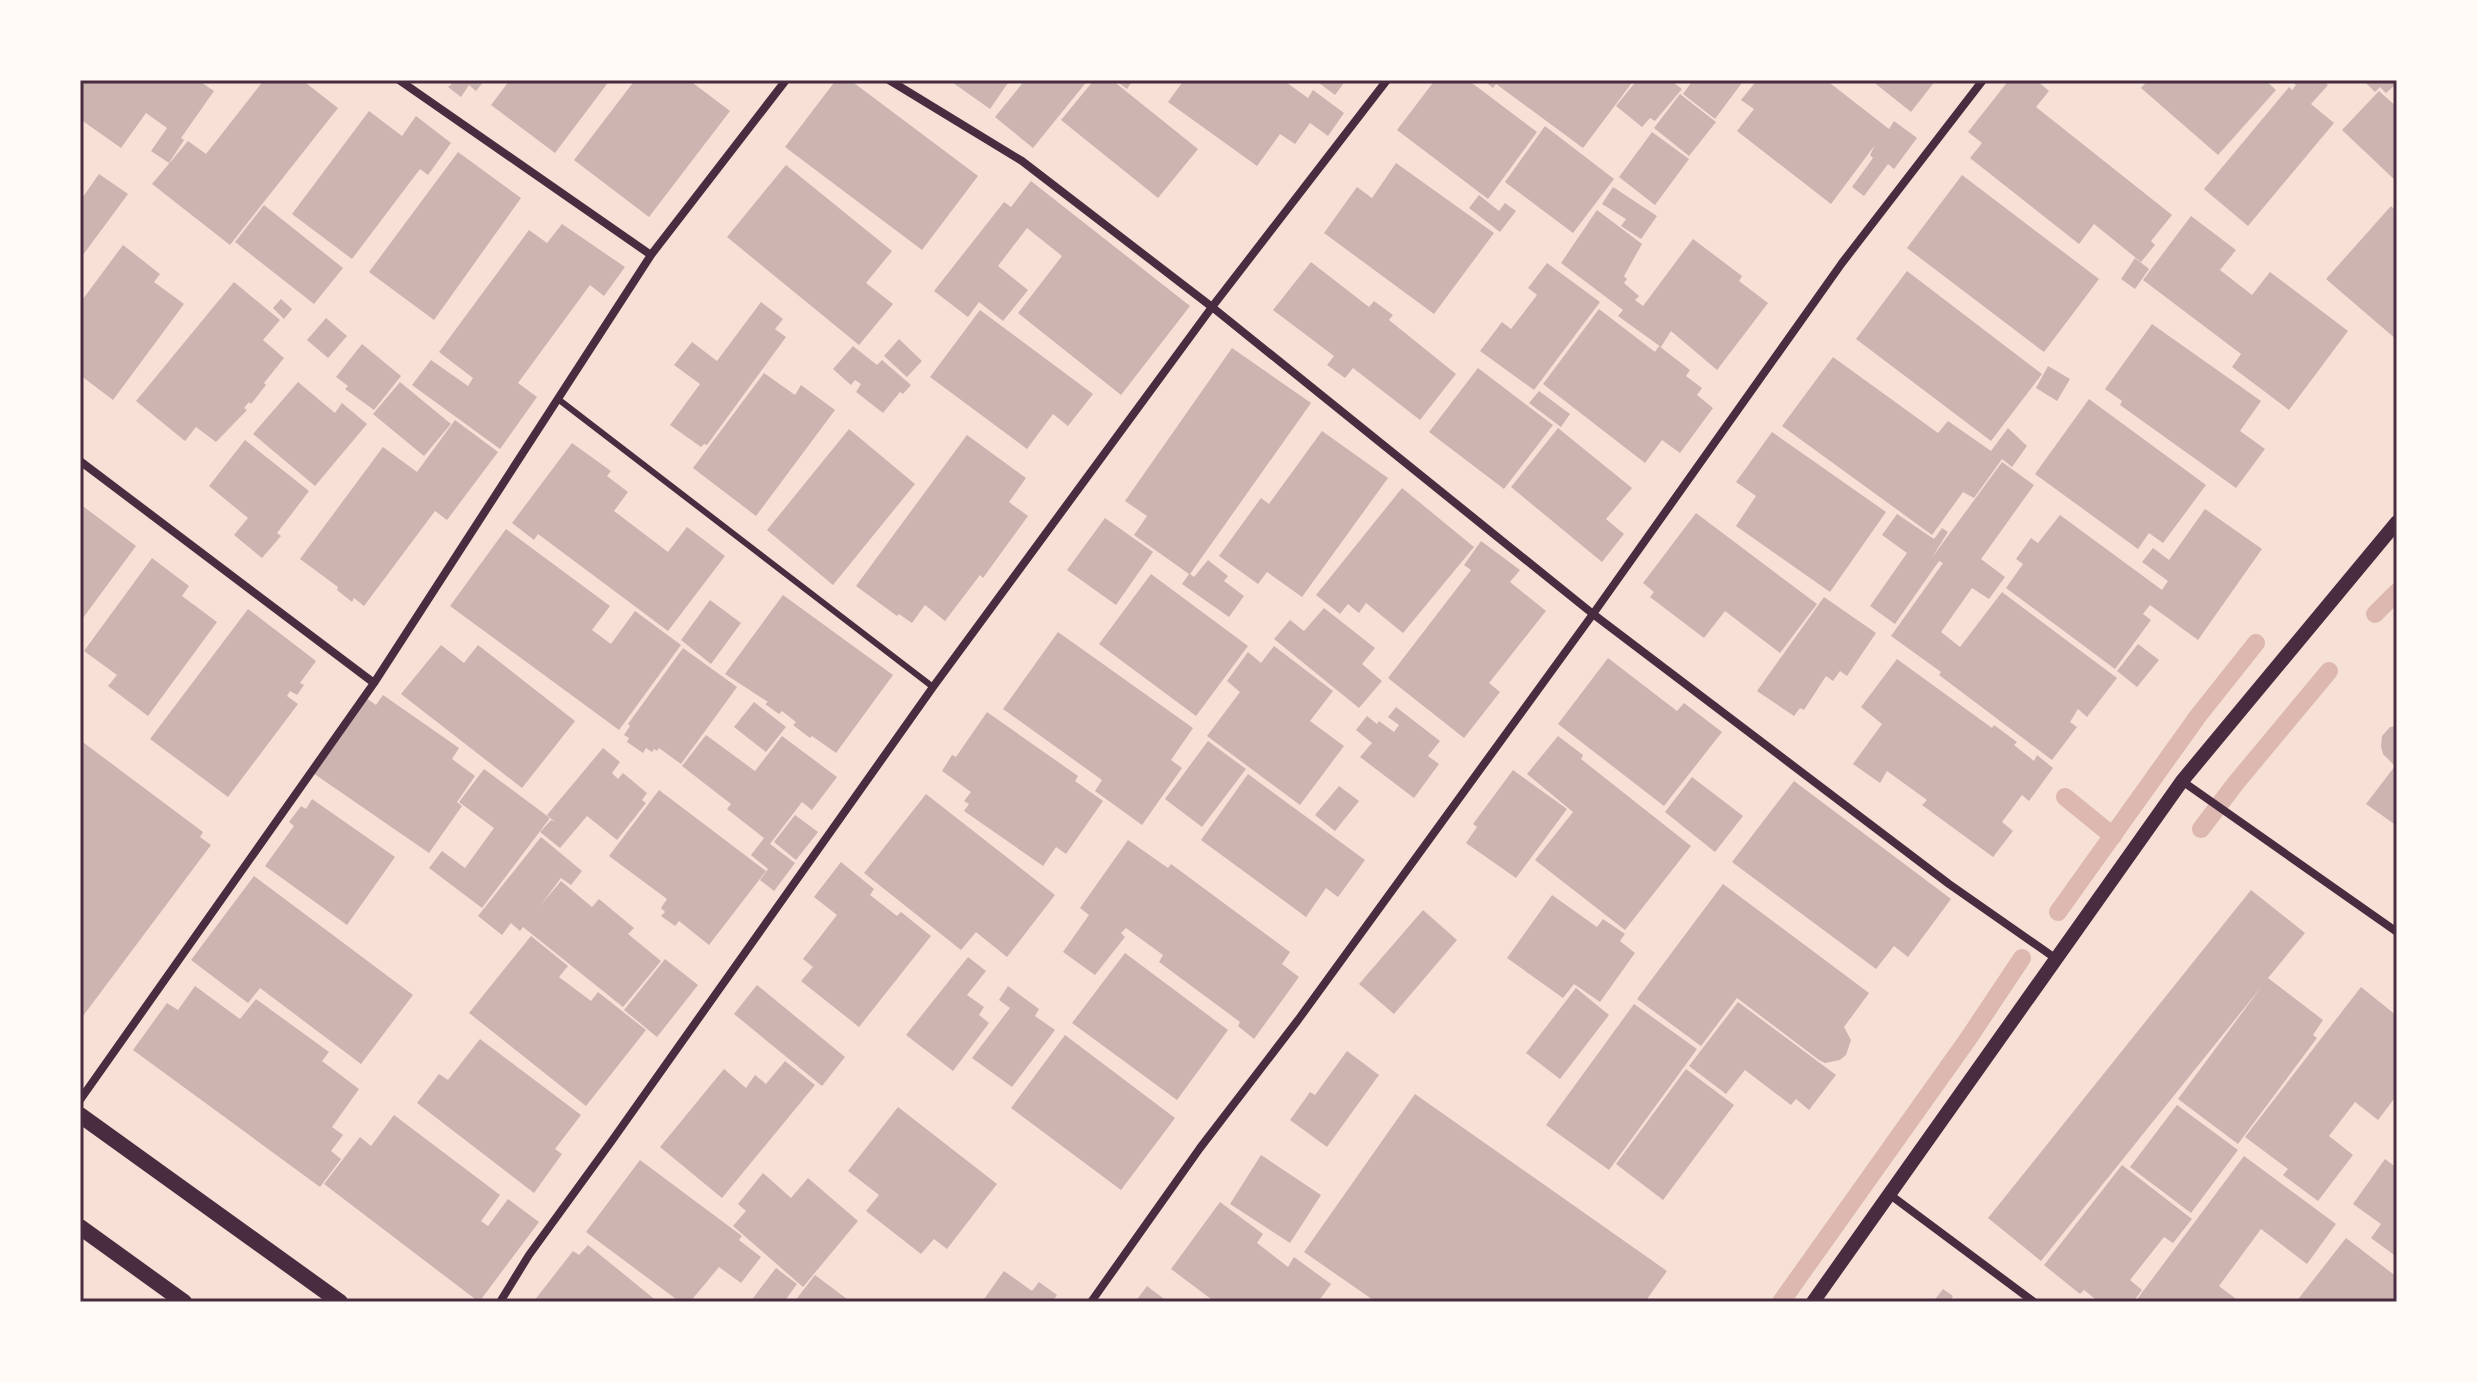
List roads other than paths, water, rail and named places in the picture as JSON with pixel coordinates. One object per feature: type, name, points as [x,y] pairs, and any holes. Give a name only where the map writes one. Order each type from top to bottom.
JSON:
[{"type":"main road","points":[[80,1115],[340,1302]]},
{"type":"main road","points":[[80,1227],[184,1302]]},
{"type":"street","points":[[399,80],[651,255]]},
{"type":"street","points":[[80,1100],[374,683],[651,255],[786,80]]},
{"type":"street","points":[[889,80],[1022,161],[1212,307],[1593,614],[1949,884],[2055,958]]},
{"type":"street","points":[[500,1302],[529,1255],[933,687],[1212,307],[1387,80]]},
{"type":"street","points":[[1091,1302],[1200,1148],[1298,1020],[1593,614],[1842,263],[1983,80]]},
{"type":"street","points":[[80,461],[374,683]]},
{"type":"street","points":[[1813,1302],[2182,781],[2397,522]]},
{"type":"street","points":[[2182,781],[2397,932]]},
{"type":"street","points":[[1888,1194],[2034,1302]]},
{"type":"lane","points":[[558,399],[933,687]]},
{"type":"waterway","points":[[2375,614],[2397,592]]},
{"type":"waterway","points":[[2058,912],[2198,716],[2256,643]]},
{"type":"waterway","points":[[2201,829],[2329,671]]},
{"type":"waterway","points":[[2065,797],[2113,836]]},
{"type":"waterway","points":[[1781,1302],[2022,958]]}]
